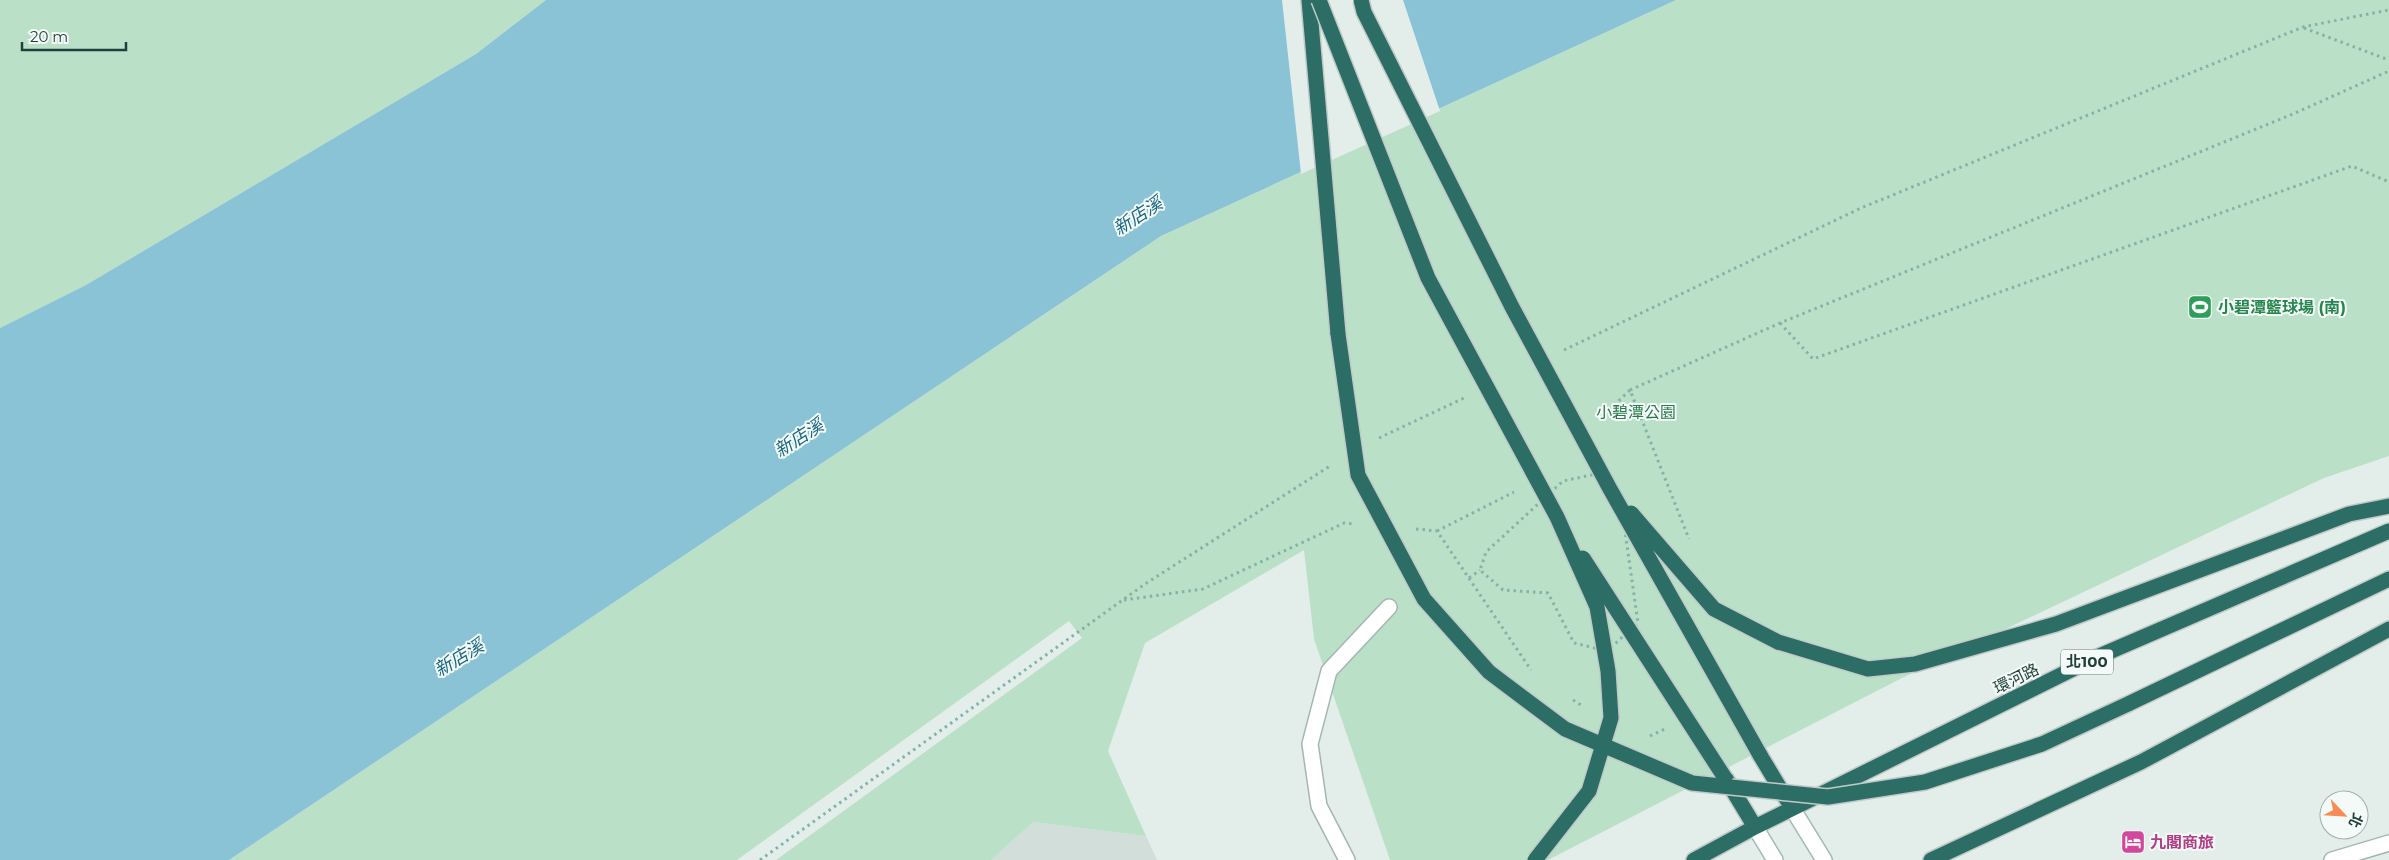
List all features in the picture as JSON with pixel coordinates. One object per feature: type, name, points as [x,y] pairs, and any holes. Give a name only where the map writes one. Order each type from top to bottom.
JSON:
[{"type":"highway","points":[[1309,0],[1338,334],[1358,475],[1424,599],[1489,672],[1565,729],[1692,783],[1828,797],[1925,782],[2042,744],[2389,578]]},
{"type":"highway","points":[[1319,0],[1428,278],[1557,517],[1597,607],[1608,671],[1611,718],[1589,791],[1535,860]]},
{"type":"highway","points":[[1361,0],[1364,12],[1512,307],[1610,489],[1760,755],[1792,808]]},
{"type":"highway","points":[[1610,489],[1714,609],[1778,642],[1818,656],[1868,668],[1915,664],[2056,624],[2349,514],[2389,506]]},
{"type":"highway","points":[[1557,517],[1755,826]]},
{"type":"highway","name":"環河路","points":[[1694,860],[1755,826],[2097,657],[2389,531]]},
{"type":"highway","points":[[1931,860],[2141,762],[2389,628]]},
{"type":"street","points":[[1347,860],[1319,806],[1310,744],[1329,671],[1389,608]]},
{"type":"street","points":[[1792,808],[1824,860]]},
{"type":"street","points":[[1755,826],[1775,860]]},
{"type":"street","points":[[2332,860],[2389,843]]},
{"type":"path","points":[[2303,27],[2389,60]]},
{"type":"path","points":[[1594,424],[1630,390],[1780,323],[2293,114],[2389,71]]},
{"type":"path","points":[[1780,323],[1813,359],[2352,166],[2389,182]]},
{"type":"path","points":[[1630,390],[1691,544]]},
{"type":"path","points":[[1410,529],[1438,531],[1520,488]]},
{"type":"path","points":[[1124,600],[1203,589],[1344,523],[1363,525]]},
{"type":"path","points":[[1438,531],[1534,673]]},
{"type":"path","points":[[1470,578],[1480,570]]},
{"type":"path","points":[[1565,694],[1589,711]]},
{"type":"path","points":[[1645,739],[1671,726]]},
{"type":"shaded area","points":[[1033,822],[1146,836],[1157,860],[991,860]]},
{"type":"green space","points":[[0,0],[546,0],[476,54],[86,285],[0,328]]},
{"type":"green space","name":"小碧潭公園","points":[[1676,0],[2389,0],[2389,456],[2324,478],[1902,678],[1548,860],[1390,860],[1314,639],[1304,550],[1145,643],[1108,751],[1146,836],[1033,822],[991,860],[776,860],[1082,638],[1069,621],[737,860],[229,860],[1161,236]]},
{"type":"water","name":"新店溪","points":[[546,0],[1676,0],[1161,236],[229,860],[0,860],[0,328],[86,285],[476,54]]},
{"type":"pier","points":[[1282,0],[1403,0],[1440,111],[1301,174]]},
{"type":"place","name":"小碧潭籃球場 (南)","points":[[2200,307]]},
{"type":"place","name":"九閣商旅","points":[[2133,842]]}]
